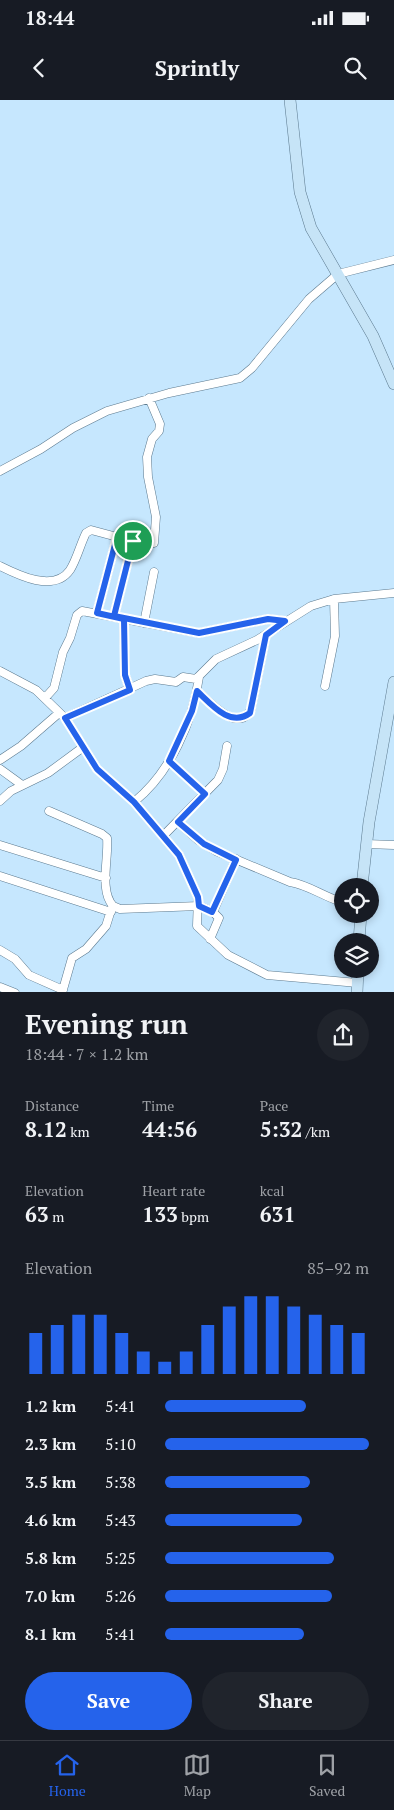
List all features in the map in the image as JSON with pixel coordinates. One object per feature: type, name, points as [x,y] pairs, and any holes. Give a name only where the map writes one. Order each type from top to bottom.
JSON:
[{"type":"main road","points":[[290,100],[302,201],[311,228],[373,336],[394,384]]},
{"type":"main road","points":[[363,878],[366,844],[394,682]]},
{"type":"street","points":[[0,471],[95,416],[149,398],[232,380],[246,374],[286,328],[308,299],[338,274],[394,260]]},
{"type":"street","points":[[0,566],[32,580],[58,578],[69,571],[88,531],[151,544],[155,540],[155,509],[148,478],[147,457],[152,439],[159,431],[160,424],[149,398]]},
{"type":"street","points":[[97,613],[117,537]]},
{"type":"street","points":[[114,616],[133,541]]},
{"type":"street","points":[[144,623],[154,572]]},
{"type":"street","points":[[0,760],[62,715],[130,690],[151,680],[176,682],[181,678],[193,679],[199,677],[216,659],[266,635],[311,606],[334,600],[394,593]]},
{"type":"street","points":[[325,686],[335,636],[334,600]]},
{"type":"street","points":[[45,698],[54,688],[61,658],[77,615],[82,611],[199,633],[268,619],[285,621]]},
{"type":"street","points":[[124,619],[125,675],[130,690]]},
{"type":"street","points":[[197,691],[225,715],[237,718],[247,715],[251,710],[266,635]]},
{"type":"street","points":[[0,672],[29,686],[45,698],[62,715],[82,748],[102,775],[134,802],[163,836],[186,866],[198,897],[197,926],[228,955],[272,976],[357,988]]},
{"type":"street","points":[[134,802],[151,786],[169,761],[192,711],[199,677]]},
{"type":"street","points":[[163,836],[205,794],[221,774],[227,746]]},
{"type":"street","points":[[0,801],[22,785],[48,773],[82,748]]},
{"type":"street","points":[[169,761],[205,794]]},
{"type":"street","points":[[0,769],[22,785]]},
{"type":"street","points":[[0,950],[15,959],[29,975],[63,991],[72,958],[86,949],[106,926],[112,909],[107,893],[107,841],[105,836],[49,810]]},
{"type":"street","points":[[178,822],[204,844],[236,860],[290,882],[303,884],[316,893],[334,899]]},
{"type":"street","points":[[366,844],[394,845]]},
{"type":"street","points":[[0,845],[106,878]]},
{"type":"street","points":[[212,912],[236,860]]},
{"type":"street","points":[[0,876],[112,909],[199,906],[212,912],[219,920],[210,938]]},
{"type":"street","points":[[0,987],[15,992]]},
{"type":"route","points":[[117,537],[133,541],[114,616],[184,632],[199,633],[268,619],[285,621],[266,635],[250,713],[237,718],[225,715],[213,707],[197,691],[192,711],[169,761],[205,794],[178,822],[204,844],[236,860],[212,912],[199,906],[198,897],[186,866],[179,855],[134,802],[97,769],[82,748],[65,718],[130,690],[125,675],[124,619],[97,613],[117,537]]}]
